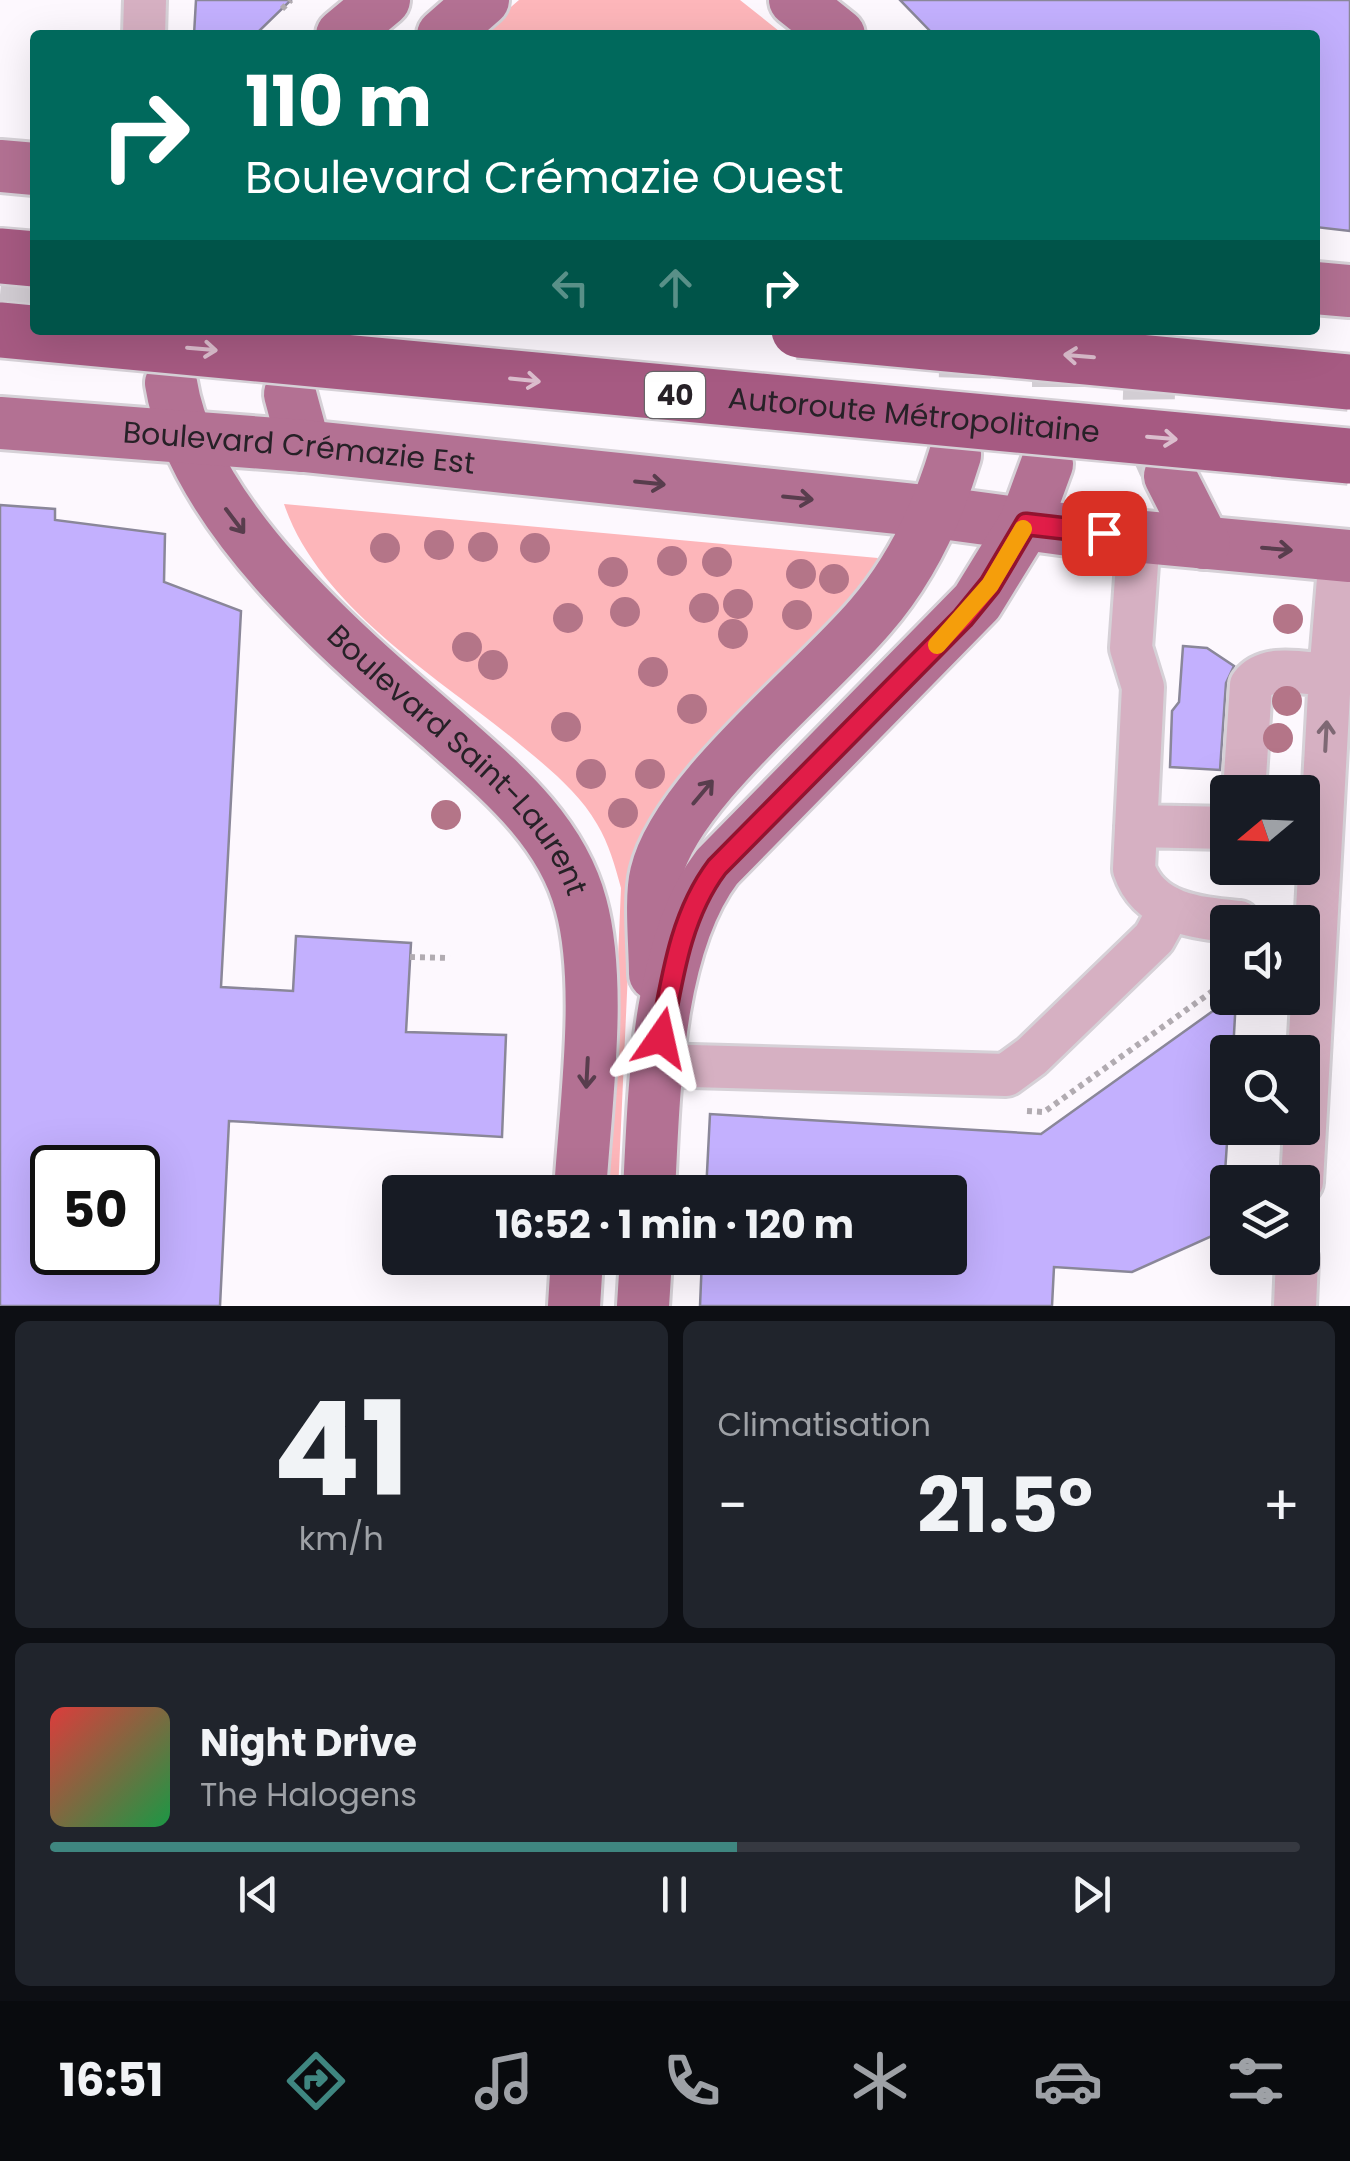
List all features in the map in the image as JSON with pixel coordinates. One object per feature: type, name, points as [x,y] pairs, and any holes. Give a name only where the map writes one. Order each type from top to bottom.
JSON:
[{"type":"highway","points":[[0,256],[30,259]]},
{"type":"highway","name":"Autoroute Métropolitaine","points":[[0,330],[30,333]]},
{"type":"highway","name":"Autoroute Métropolitaine","points":[[54,335],[1350,456]]},
{"type":"highway","points":[[851,335],[1350,382]]},
{"type":"main road","points":[[348,30],[384,0]]},
{"type":"main road","points":[[449,30],[483,0]]},
{"type":"main road","points":[[795,0],[833,30]]},
{"type":"main road","points":[[0,166],[30,169]]},
{"type":"main road","points":[[1320,288],[1350,291]]},
{"type":"main road","name":"Boulevard Saint-Laurent","points":[[171,383],[184,438],[240,529],[365,662],[504,784],[532,814],[568,870],[581,902],[591,976],[581,1175]]},
{"type":"main road","points":[[290,394],[304,446]]},
{"type":"main road","name":"Boulevard Crémazie Est","points":[[0,423],[304,446],[1345,556]]},
{"type":"main road","points":[[650,1175],[656,1065],[655,876],[663,856],[689,809],[886,598],[913,558],[955,456]]},
{"type":"main road","points":[[656,1065],[679,952],[696,900],[708,878],[970,610],[1001,568],[1026,524],[1048,464]]},
{"type":"main road","points":[[1170,476],[1204,543]]},
{"type":"main road","points":[[574,1306],[575,1275]]},
{"type":"main road","points":[[643,1306],[645,1275]]},
{"type":"street","points":[[144,30],[145,0]]},
{"type":"street","points":[[1140,536],[1131,648],[1143,687],[1134,870],[1155,902],[1210,918]]},
{"type":"street","points":[[1314,905],[1336,809],[1330,675],[1345,556]]},
{"type":"street","points":[[1245,775],[1251,685],[1258,677],[1272,672],[1330,675]]},
{"type":"street","points":[[1136,826],[1210,828]]},
{"type":"street","points":[[656,1065],[1006,1074],[1032,1056],[1154,938],[1170,908]]},
{"type":"street","points":[[1302,1165],[1307,1015]]},
{"type":"street","points":[[1295,1306],[1297,1275]]},
{"type":"path","points":[[282,9],[292,0]]},
{"type":"path","points":[[410,957],[450,958]]},
{"type":"shaded area","points":[[519,0],[740,0],[778,30],[484,30]]},
{"type":"shaded area","points":[[284,504],[878,558],[865,584],[631,905],[619,1175],[609,1175],[621,888],[601,832],[589,811],[558,777],[413,662],[350,605],[300,540]]},
{"type":"building","points":[[196,0],[291,0],[260,30],[194,30]]},
{"type":"building","points":[[900,0],[1350,0],[1350,231],[1320,228],[1320,30],[929,30]]},
{"type":"building","points":[[0,505],[55,509],[55,520],[165,534],[164,582],[241,611],[221,987],[293,991],[296,936],[411,943],[406,1032],[506,1035],[502,1137],[229,1121],[220,1306],[0,1306]]},
{"type":"building","points":[[1183,646],[1207,648],[1234,666],[1226,683],[1220,770],[1170,767],[1172,711],[1179,702]]},
{"type":"building","points":[[1210,1013],[1235,1015],[1234,1035],[1210,1035],[1210,1145],[1227,1145],[1226,1165],[1210,1165],[1210,1237],[1132,1272],[1054,1267],[1052,1306],[700,1306],[701,1275],[967,1275],[967,1175],[707,1175],[710,1114],[1041,1134]]},
{"type":"tunnel","points":[[0,295],[30,298]]},
{"type":"tunnel","points":[[955,455],[964,410],[966,335]]},
{"type":"tunnel","points":[[1047,464],[1058,408],[1058,335]]},
{"type":"tunnel","points":[[1167,335],[1153,362],[1149,402],[1155,441],[1169,474]]},
{"type":"slow traffic","points":[[937,645],[990,585],[1023,529]]},
{"type":"route","points":[[661,1038],[688,922],[696,900],[717,867],[963,618],[990,585],[1026,524],[1104,533]]}]
